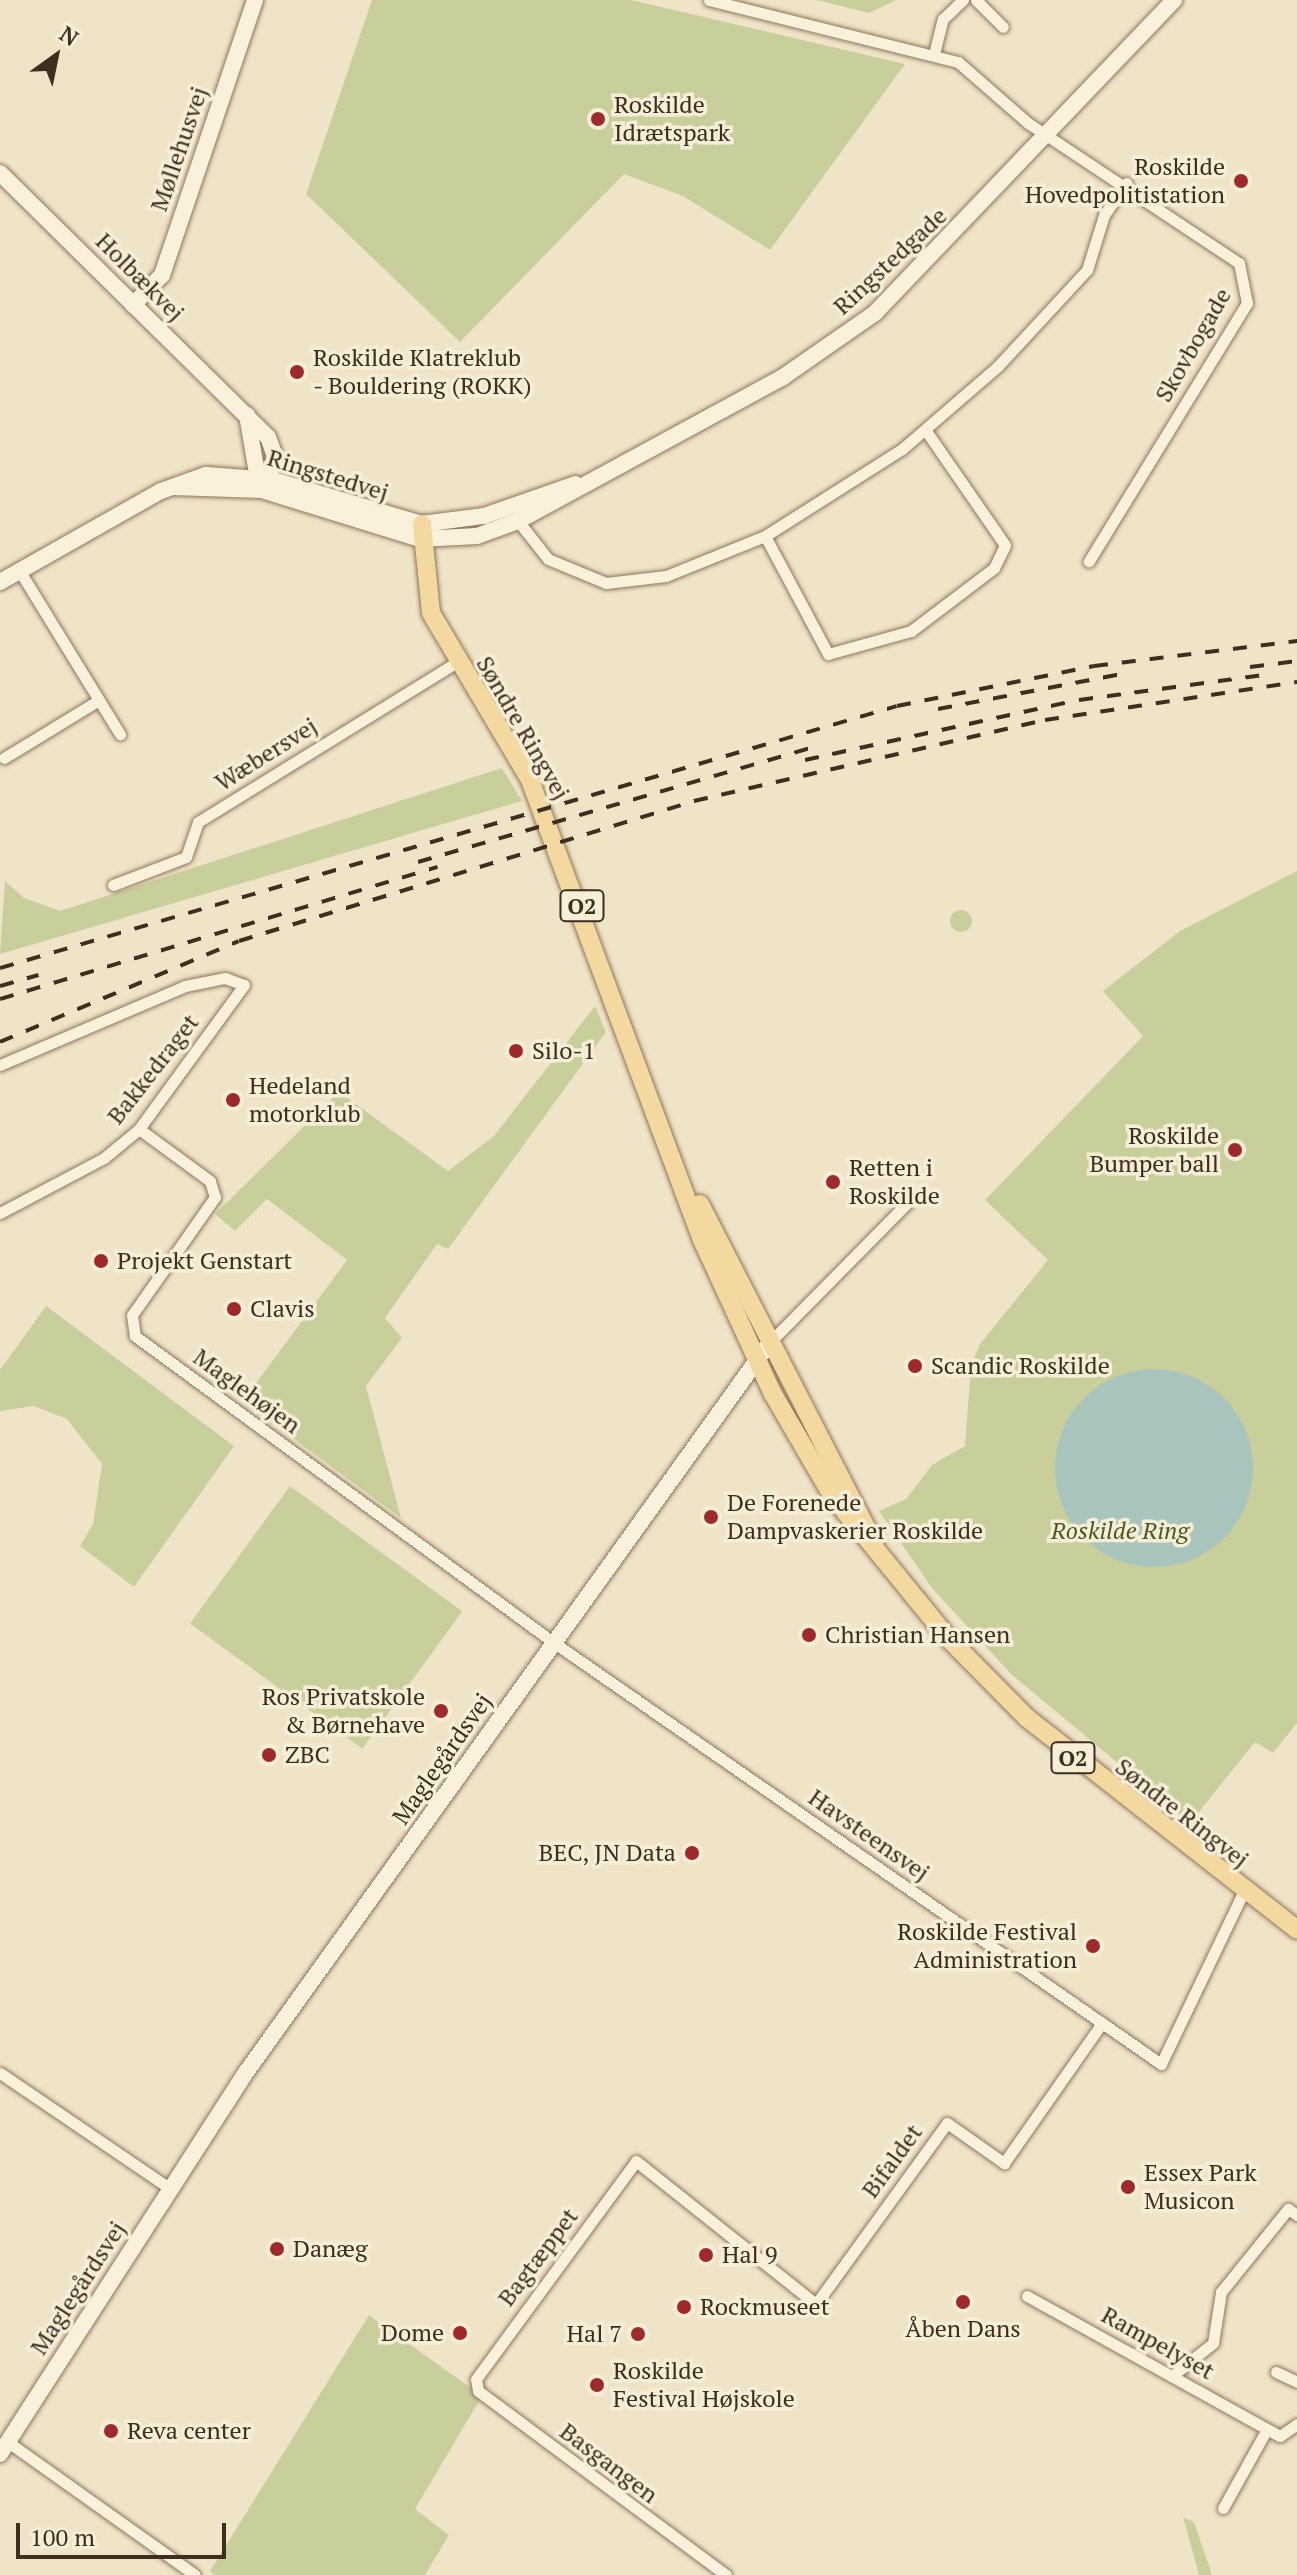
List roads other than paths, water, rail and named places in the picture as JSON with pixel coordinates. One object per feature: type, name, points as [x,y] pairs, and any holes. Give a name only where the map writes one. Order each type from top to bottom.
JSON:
[{"type":"main road","name":"Søndre Ringvej","points":[[421,532],[431,613],[457,662],[530,780],[562,849],[679,1164],[756,1359],[833,1497],[958,1649],[1038,1728],[1297,1930]]},
{"type":"main road","name":"Søndre Ringvej","points":[[679,1164],[879,1553]]},
{"type":"street","name":"Møllehusvej","points":[[133,305],[162,275],[255,0]]},
{"type":"street","name":"Skovbogade","points":[[709,0],[934,54],[977,73],[1049,133],[1239,263],[1249,294],[1089,561]]},
{"type":"street","points":[[934,54],[943,19],[963,0]]},
{"type":"street","points":[[976,0],[1003,27]]},
{"type":"street","name":"Ringstedgade","points":[[421,532],[477,536],[518,521],[832,346],[887,301],[1174,0]]},
{"type":"street","name":"Holbækvej","points":[[0,173],[247,415],[272,445],[263,482]]},
{"type":"street","points":[[518,521],[548,559],[606,583],[666,576],[765,536],[926,431],[1044,321],[1087,270],[1104,215],[1126,183]]},
{"type":"street","points":[[765,536],[828,654],[911,631],[994,568],[1005,545],[926,431]]},
{"type":"street","name":"Ringstedvej","points":[[0,582],[173,487],[263,482],[421,532]]},
{"type":"street","name":"Ringstedgade","points":[[421,532],[484,516],[582,483]]},
{"type":"street","points":[[19,570],[120,734]]},
{"type":"street","name":"Wæbersvej","points":[[113,885],[186,857],[198,822],[457,662]]},
{"type":"street","points":[[4,758],[99,700]]},
{"type":"street","name":"Bakkedraget","points":[[0,1065],[185,986],[225,978],[244,985],[139,1129],[104,1158],[0,1213]]},
{"type":"street","name":"Maglehøjen","points":[[139,1129],[210,1181],[215,1197],[132,1315],[135,1336],[553,1642]]},
{"type":"street","points":[[770,1342],[908,1202]]},
{"type":"street","name":"Maglegårdsvej","points":[[4,2448],[247,2071],[770,1342]]},
{"type":"street","name":"Havsteensvej","points":[[553,1642],[1161,2064],[1244,1891]]},
{"type":"street","name":"Bifaldet","points":[[636,2161],[818,2306],[947,2123],[1004,2163],[1102,2023]]},
{"type":"street","points":[[0,2073],[172,2190]]},
{"type":"street","name":"Bagtæppet","points":[[476,2379],[636,2161]]},
{"type":"street","points":[[1172,2376],[1213,2343],[1221,2292],[1288,2209],[1297,2215]]},
{"type":"street","name":"Rampelyset","points":[[1027,2296],[1267,2429]]},
{"type":"street","points":[[1276,2372],[1297,2382]]},
{"type":"street","name":"Basgangen","points":[[476,2379],[478,2391],[726,2575]]},
{"type":"street","points":[[1223,2508],[1267,2429],[1280,2436],[1297,2424]]},
{"type":"street","points":[[4,2448],[195,2575]]},
{"type":"water","points":[[1154,1369],[1192,1376],[1224,1398],[1246,1430],[1253,1468],[1246,1506],[1224,1538],[1192,1560],[1154,1567],[1116,1560],[1084,1538],[1062,1506],[1055,1468],[1062,1430],[1084,1398],[1116,1376]]},
{"type":"railway","points":[[0,968],[897,706],[1094,666],[1297,641]]},
{"type":"railway","points":[[1250,667],[1297,661]]},
{"type":"railway","points":[[938,709],[1127,673]]},
{"type":"railway","points":[[805,760],[1079,700],[1265,675]]},
{"type":"railway","points":[[0,1042],[239,941],[694,801],[1045,720],[1297,682]]},
{"type":"railway","points":[[418,862],[818,746]]},
{"type":"railway","points":[[0,999],[437,867]]},
{"type":"railway","points":[[0,986],[38,975]]},
{"type":"place","name":"Roskilde Idrætspark","points":[[598,119]]},
{"type":"place","name":"Roskilde Hovedpolitistation","points":[[1241,181]]},
{"type":"place","name":"Roskilde Klatreklub - Bouldering (ROKK)","points":[[297,372]]},
{"type":"place","name":"Silo-1","points":[[516,1051]]},
{"type":"place","name":"Hedeland motorklub","points":[[233,1100]]},
{"type":"place","name":"Roskilde Bumper ball","points":[[1235,1150]]},
{"type":"place","name":"Retten i Roskilde","points":[[833,1182]]},
{"type":"place","name":"Projekt Genstart","points":[[101,1261]]},
{"type":"place","name":"Clavis","points":[[234,1309]]},
{"type":"place","name":"Scandic Roskilde","points":[[915,1366]]},
{"type":"place","name":"De Forenede Dampvaskerier Roskilde","points":[[711,1517]]},
{"type":"place","name":"Christian Hansen","points":[[809,1635]]},
{"type":"place","name":"Ros Privatskole & Børnehave","points":[[441,1711]]},
{"type":"place","name":"ZBC","points":[[269,1755]]},
{"type":"place","name":"BEC, JN Data","points":[[692,1853]]},
{"type":"place","name":"Roskilde Festival Administration","points":[[1093,1946]]},
{"type":"place","name":"Essex Park Musicon","points":[[1128,2187]]},
{"type":"place","name":"Danæg","points":[[277,2249]]},
{"type":"place","name":"Hal 9","points":[[706,2255]]},
{"type":"place","name":"Åben Dans","points":[[963,2302]]},
{"type":"place","name":"Rockmuseet","points":[[684,2307]]},
{"type":"place","name":"Dome","points":[[460,2333]]},
{"type":"place","name":"Hal 7","points":[[638,2334]]},
{"type":"place","name":"Roskilde Festival Højskole","points":[[597,2385]]},
{"type":"place","name":"Reva center","points":[[111,2431]]},
{"type":"park label","name":"Roskilde Ring","points":[[1120,1531]]}]
